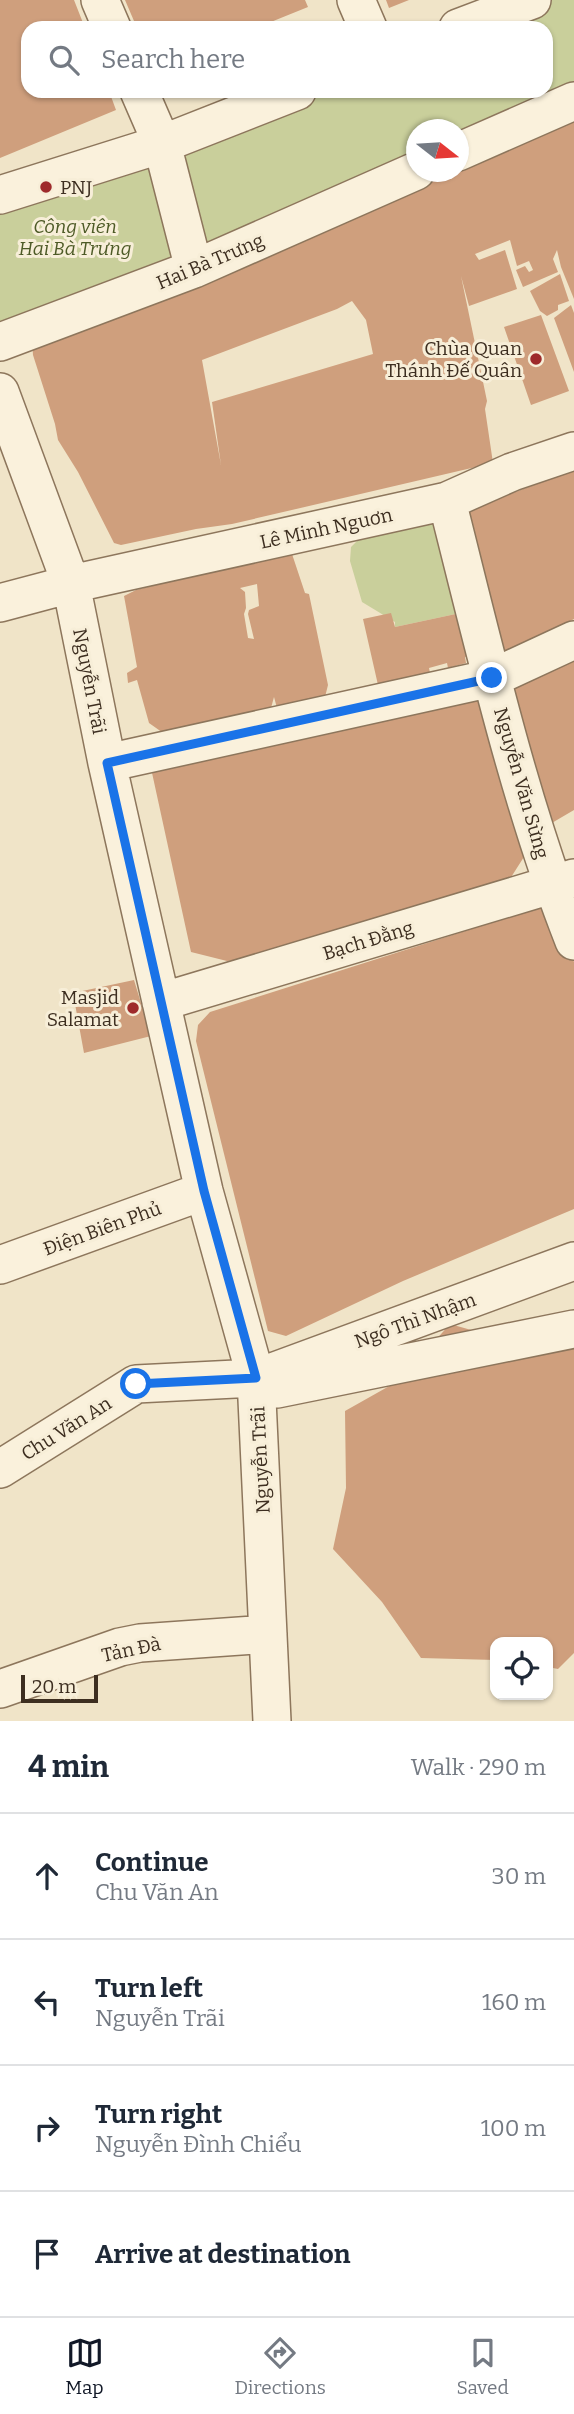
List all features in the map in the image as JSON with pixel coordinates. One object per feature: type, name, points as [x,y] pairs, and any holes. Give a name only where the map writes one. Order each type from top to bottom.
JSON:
[{"type":"street","points":[[100,0],[109,21]]},
{"type":"street","points":[[356,0],[365,21]]},
{"type":"street","points":[[476,21],[532,0]]},
{"type":"street","points":[[142,98],[162,144],[194,270]]},
{"type":"street","points":[[0,195],[162,144],[279,98]]},
{"type":"street","points":[[469,147],[574,101]]},
{"type":"street","name":"Hai Bà Trưng","points":[[0,342],[194,270],[406,175]]},
{"type":"street","name":"Nguyễn Trãi","points":[[0,392],[71,584],[107,763],[204,1191],[262,1376],[272,1721]]},
{"type":"street","name":"Lê Minh Nguơn","points":[[0,603],[71,584],[447,501],[512,472],[574,451]]},
{"type":"street","name":"Nguyễn Văn Sừng","points":[[447,501],[492,678],[563,882],[574,941]]},
{"type":"street","points":[[107,763],[492,678],[574,640]]},
{"type":"street","name":"Bạch Đằng","points":[[161,1002],[563,882]]},
{"type":"street","name":"Điện Biên Phủ","points":[[0,1265],[204,1191]]},
{"type":"street","name":"Ngô Thì Nhậm","points":[[262,1376],[574,1261]]},
{"type":"street","points":[[262,1376],[278,1390],[574,1329]]},
{"type":"street","name":"Chu Văn An","points":[[0,1469],[136,1384],[262,1376]]},
{"type":"street","name":"Tản Đà","points":[[0,1689],[120,1647],[140,1643],[268,1634]]},
{"type":"green space","name":"Công viên Hai Bà Trưng","points":[[529,0],[574,0],[574,99],[469,144],[469,119],[406,119],[406,170],[0,341],[0,192],[266,98],[553,98],[553,21],[475,21]]},
{"type":"green space","points":[[442,519],[465,612],[395,627],[395,622],[362,602],[350,561],[351,547],[361,537]]},
{"type":"building","points":[[0,0],[74,0],[82,21],[21,21],[21,98],[112,98],[116,110],[0,158]]},
{"type":"building","points":[[125,0],[305,0],[308,7],[273,21],[134,21]]},
{"type":"building","points":[[386,0],[409,0],[389,8]]},
{"type":"building","points":[[574,114],[574,299],[557,250],[553,259],[558,272],[523,287],[516,270],[525,266],[529,272],[533,270],[529,261],[517,266],[510,240],[475,254],[479,260],[505,250],[517,289],[469,306],[461,276],[487,401],[485,409],[493,463],[232,524],[121,545],[114,543],[78,472],[58,440],[33,355],[32,342],[406,180],[406,182],[469,182],[469,156]],"holes":[[[352,301],[366,320],[373,354],[212,402],[221,465],[202,360]]]},
{"type":"building","points":[[560,274],[569,301],[558,305],[558,310],[547,316],[540,311],[530,291]]},
{"type":"building","points":[[571,305],[574,313],[574,372],[554,318]]},
{"type":"building","name":"Chùa Quan Thánh Đế Quân","points":[[541,315],[569,391],[531,405],[504,327]]},
{"type":"building","points":[[574,470],[574,619],[498,660],[459,513]]},
{"type":"building","points":[[291,551],[305,593],[309,594],[328,685],[324,701],[277,708],[274,697],[268,719],[166,735],[149,723],[137,680],[128,683],[127,673],[137,667],[124,596],[136,590]],"holes":[[[257,584],[259,606],[249,610],[254,639],[248,638],[244,614],[245,592],[240,588]]]},
{"type":"building","points":[[465,612],[474,654],[465,657],[466,663],[448,668],[447,663],[429,668],[430,673],[378,685],[363,619],[391,613],[395,627]]},
{"type":"building","points":[[574,644],[574,810],[545,827],[503,677]]},
{"type":"building","points":[[488,688],[529,849],[508,882],[294,955],[227,961],[191,952],[149,759]]},
{"type":"building","points":[[550,904],[574,962],[574,1209],[403,1281],[286,1336],[268,1331],[196,1041],[198,1025],[210,1012]]},
{"type":"building","name":"Masjid Salamat","points":[[134,980],[151,1036],[84,1053],[73,993]]},
{"type":"building","points":[[450,1324],[517,1343],[574,1335],[574,1653],[558,1669],[553,1668],[553,1637],[490,1637],[490,1660],[421,1658],[382,1602],[333,1549],[346,1488],[345,1411],[400,1380]]},
{"type":"place","name":"PNJ","points":[[46,187]]},
{"type":"place","name":"Chùa Quan Thánh Đế Quân","points":[[536,359]]},
{"type":"place","name":"Masjid Salamat","points":[[133,1008]]},
{"type":"route","points":[[136,1384],[256,1378],[204,1191],[107,763],[492,678]]}]
